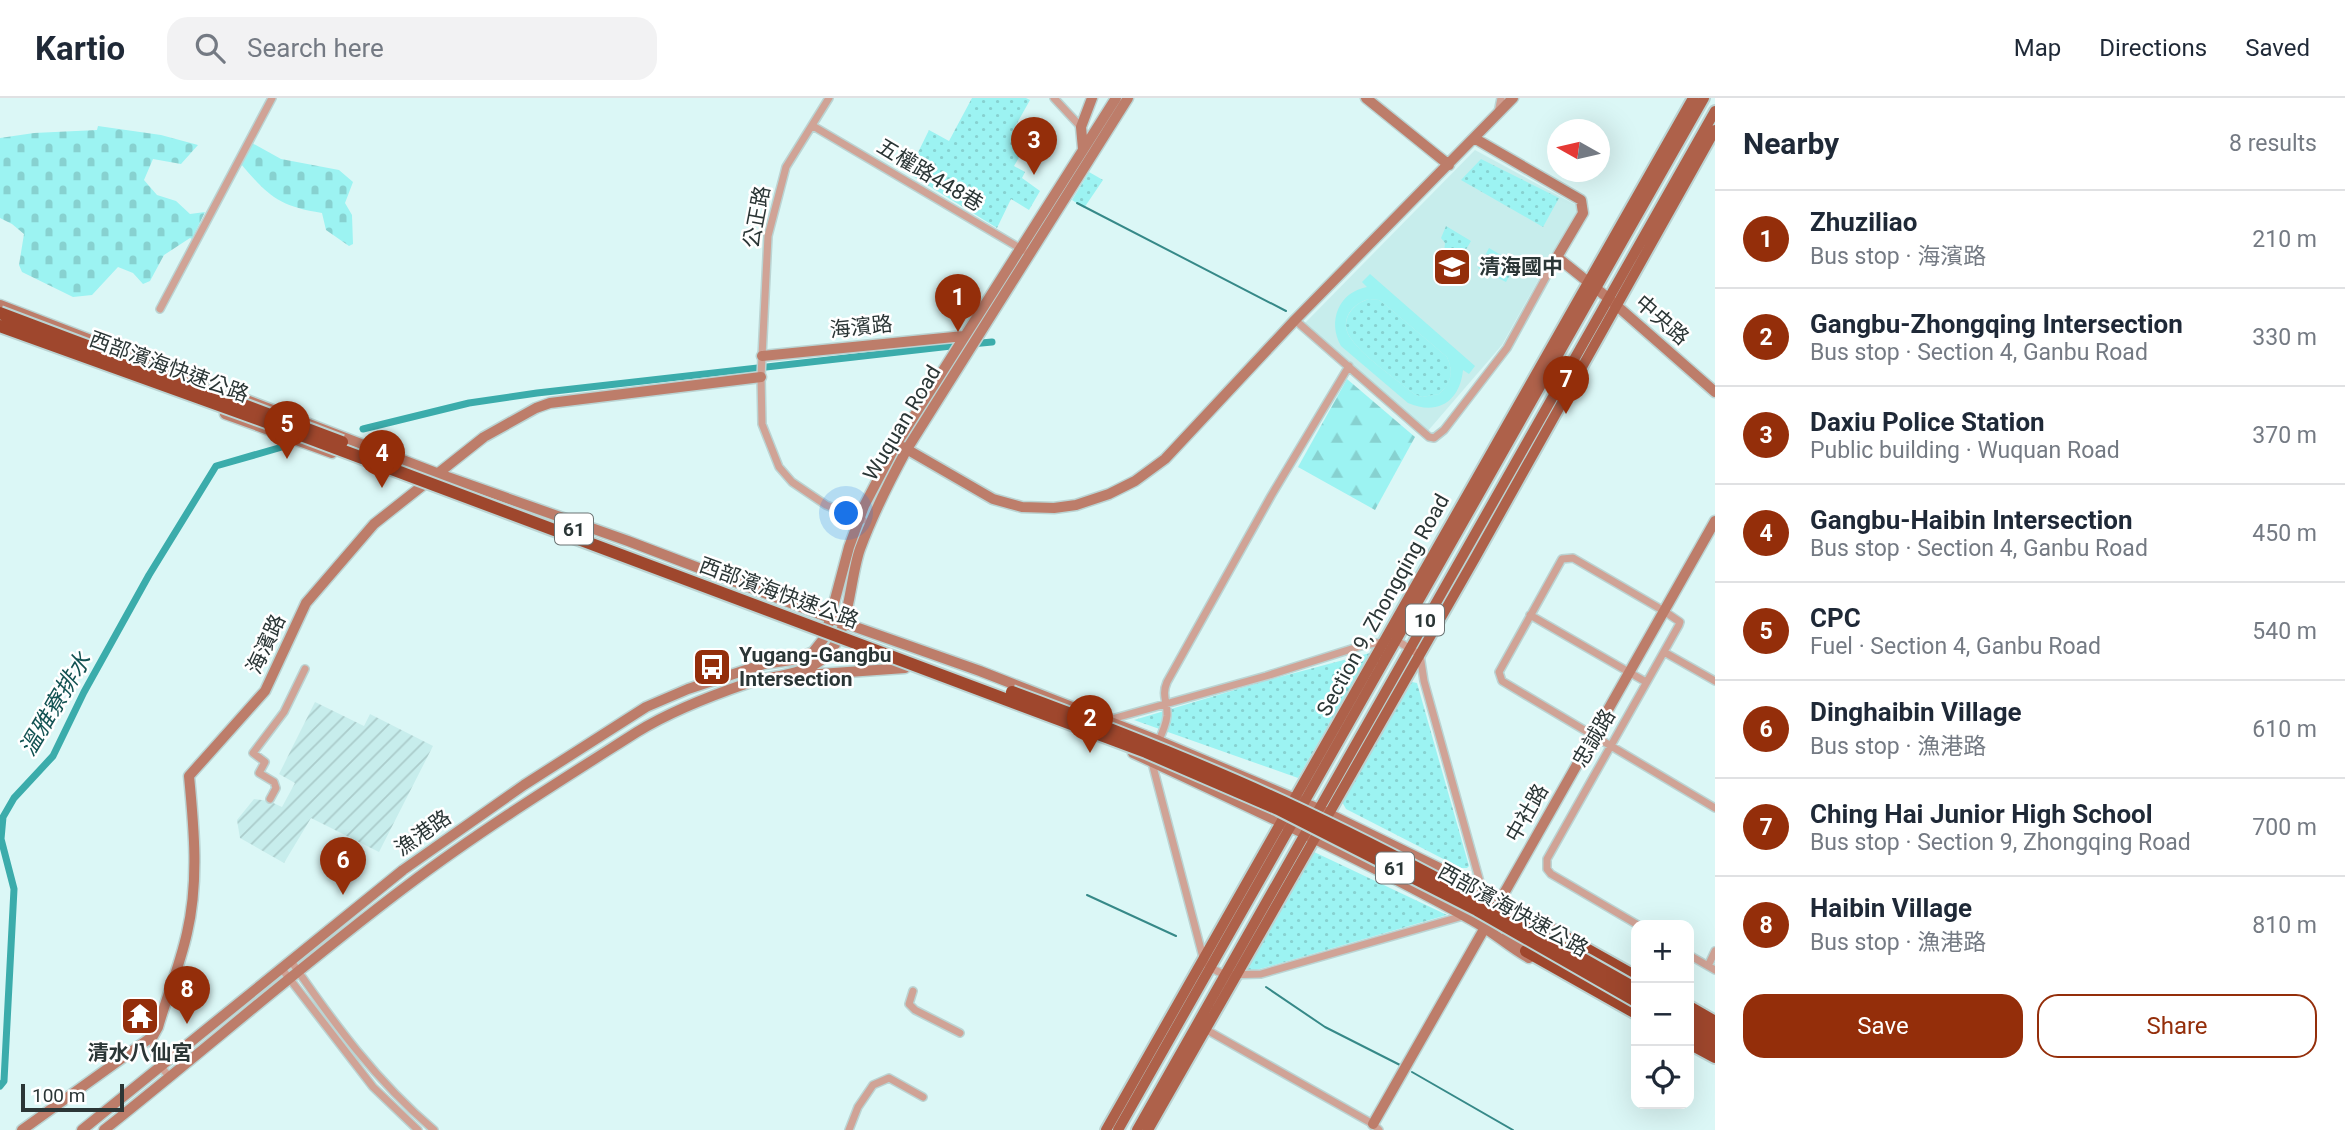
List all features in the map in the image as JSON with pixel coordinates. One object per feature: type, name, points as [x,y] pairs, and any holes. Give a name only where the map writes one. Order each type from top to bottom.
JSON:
[{"type":"highway","name":"西部濱海快速公路","points":[[0,313],[1149,743],[1285,803],[1422,870],[1631,986]]},
{"type":"highway","name":"西部濱海快速公路","points":[[0,328],[412,476],[1146,752],[1301,820],[1477,911],[1631,998]]},
{"type":"highway","points":[[1515,909],[1631,974]]},
{"type":"highway","points":[[1526,951],[1631,1010]]},
{"type":"highway","points":[[1694,1010],[1715,1022]]},
{"type":"highway","points":[[1694,1022],[1715,1034]]},
{"type":"highway","points":[[1694,1034],[1715,1045]]},
{"type":"highway","points":[[1694,1045],[1715,1057]]},
{"type":"main road","name":"Section 9, Zhongqing Road","points":[[1118,1130],[1207,965],[1592,284],[1693,98]]},
{"type":"main road","name":"Section 9, Zhongqing Road","points":[[1592,284],[1704,98]]},
{"type":"main road","name":"Section 9, Zhongqing Road","points":[[1324,811],[1420,655],[1715,111]]},
{"type":"main road","name":"Section 9, Zhongqing Road","points":[[1149,1130],[1238,975],[1409,648],[1715,130]]},
{"type":"main road","name":"Section 9, Zhongqing Road","points":[[1137,1130],[1225,975],[1310,836]]},
{"type":"main road","name":"Section 9, Zhongqing Road","points":[[1106,1130],[1207,965]]},
{"type":"street","points":[[160,309],[272,98]]},
{"type":"street","name":"公正路","points":[[761,377],[768,236],[786,167],[829,98]]},
{"type":"street","points":[[1054,98],[1081,127],[1088,152]]},
{"type":"street","points":[[1081,127],[1092,98]]},
{"type":"street","name":"Wuquan Road","points":[[1088,152],[1116,98]]},
{"type":"street","name":"Wuquan Road","points":[[837,642],[859,552],[882,493],[1025,252],[1088,152],[1128,98]]},
{"type":"street","points":[[1366,98],[1449,164]]},
{"type":"street","points":[[1498,114],[1501,98]]},
{"type":"street","points":[[897,443],[977,491],[1009,505],[1036,509],[1089,502],[1135,481],[1165,459],[1295,320],[1513,98]]},
{"type":"street","name":"五權路448巷","points":[[813,126],[1025,252]]},
{"type":"street","points":[[1295,320],[1429,437],[1434,438],[1444,430],[1507,348],[1583,213],[1581,200],[1474,138]]},
{"type":"street","name":"Wuquan Road","points":[[825,637],[849,547],[871,490],[964,336],[1025,252]]},
{"type":"street","name":"中央路","points":[[1557,257],[1612,301],[1715,392]]},
{"type":"street","points":[[0,305],[439,474],[980,671],[1159,741],[1324,811],[1485,891],[1515,909]]},
{"type":"street","points":[[0,328],[663,574],[905,668],[1012,705],[1151,761],[1310,836],[1464,915],[1526,951]]},
{"type":"street","name":"海濱路","points":[[762,356],[964,336]]},
{"type":"street","points":[[1349,366],[1271,496],[1167,682],[1163,692],[1167,719],[1151,761],[1207,965],[1225,975],[1261,974],[1464,915]]},
{"type":"street","points":[[761,377],[762,424],[779,467],[807,494],[870,523]]},
{"type":"street","name":"海濱路","points":[[153,1037],[187,934],[194,893],[194,827],[189,776],[265,691],[306,603],[374,524],[484,437],[536,408],[550,403],[761,377]]},
{"type":"street","name":"中社路","points":[[1376,1127],[1500,900],[1715,521]]},
{"type":"street","points":[[1664,611],[1573,558],[1562,559],[1499,672],[1500,679],[1715,808]]},
{"type":"street","name":"忠誠路","points":[[1631,921],[1551,874],[1547,869],[1547,859],[1680,622],[1664,611]]},
{"type":"street","points":[[1530,615],[1646,682]]},
{"type":"street","name":"漁港路","points":[[82,1130],[403,870],[524,785],[646,706],[764,664],[798,659],[813,652],[825,637]]},
{"type":"street","points":[[1107,721],[1390,640],[1409,648],[1420,655],[1424,681],[1485,891]]},
{"type":"street","name":"漁港路","points":[[104,1130],[411,883],[539,794],[650,723],[751,682],[784,677],[824,659],[837,642]]},
{"type":"street","points":[[1664,652],[1715,681]]},
{"type":"street","points":[[784,677],[905,668]]},
{"type":"street","points":[[271,799],[276,788],[274,782],[259,774],[265,762],[253,753],[284,712],[304,669]]},
{"type":"street","points":[[1500,900],[1631,968]]},
{"type":"street","points":[[1500,900],[1631,980]]},
{"type":"street","points":[[1495,933],[1529,946],[1631,1004]]},
{"type":"street","points":[[1495,933],[1524,955],[1631,1016]]},
{"type":"street","points":[[1694,958],[1711,968],[1715,951]]},
{"type":"street","points":[[291,961],[381,1081],[429,1128]]},
{"type":"street","points":[[282,969],[373,1087],[418,1130]]},
{"type":"street","points":[[913,991],[909,1004],[915,1010],[960,1033]]},
{"type":"street","points":[[1694,1004],[1715,1016]]},
{"type":"street","points":[[1694,1016],[1715,1027]]},
{"type":"street","points":[[1205,1029],[1376,1127]]},
{"type":"street","points":[[153,1037],[153,1055],[170,1077]]},
{"type":"street","points":[[22,1130],[153,1037]]},
{"type":"street","points":[[1694,1040],[1715,1051]]},
{"type":"street","points":[[1694,1051],[1715,1063]]},
{"type":"street","points":[[849,1130],[858,1107],[873,1085],[889,1078],[923,1097]]},
{"type":"shaded area","name":"清海國中","points":[[1475,150],[1576,205],[1577,211],[1502,345],[1427,432],[1304,324]]},
{"type":"shaded area","points":[[315,702],[364,726],[370,714],[433,746],[379,852],[311,818],[284,863],[240,838],[237,820],[254,799],[269,801],[282,807],[295,783],[279,774]]},
{"type":"green space","points":[[972,98],[1030,100],[1012,132],[1027,144],[1014,166],[1025,172],[1022,178],[1040,191],[1029,210],[1011,199],[997,228],[908,173],[929,130],[949,141]]},
{"type":"green space","points":[[98,126],[161,135],[198,145],[181,164],[153,159],[144,180],[157,195],[176,201],[190,214],[205,212],[192,239],[164,255],[150,281],[143,284],[133,273],[118,267],[92,295],[73,297],[22,272],[19,265],[24,234],[0,218],[0,138],[34,133],[97,130]]},
{"type":"green space","points":[[252,143],[281,159],[339,170],[353,182],[345,203],[352,215],[353,244],[349,246],[326,230],[322,213],[284,203],[258,183],[240,163]]},
{"type":"green space","points":[[1481,159],[1559,198],[1543,227],[1461,180]]},
{"type":"green space","points":[[1089,172],[1103,180],[1084,208],[1072,200]]},
{"type":"green space","points":[[1446,226],[1471,241],[1460,260],[1444,252],[1445,243],[1441,238]]},
{"type":"green space","points":[[1489,248],[1516,264],[1506,282],[1478,268]]},
{"type":"green space","points":[[1370,274],[1475,366],[1469,374],[1463,370],[1457,390],[1446,403],[1429,408],[1408,403],[1341,346],[1335,327],[1338,309],[1349,295],[1367,287],[1362,282]],"holes":[[[1369,299],[1379,300],[1447,357],[1450,377],[1439,394],[1422,397],[1414,394],[1373,361],[1348,334],[1346,321],[1356,305]]]},
{"type":"green space","points":[[1369,299],[1379,300],[1447,357],[1450,377],[1439,394],[1422,397],[1414,394],[1352,340],[1346,327],[1348,315],[1357,305]]},
{"type":"green space","points":[[1347,379],[1415,437],[1375,510],[1298,467]]},
{"type":"green space","points":[[1370,653],[1298,778],[1134,720],[1268,680]]},
{"type":"green space","points":[[1412,682],[1417,683],[1469,866],[1467,868],[1461,868],[1346,809],[1342,802]]},
{"type":"green space","points":[[1312,851],[1447,915],[1243,974]]},
{"type":"waterway","points":[[1077,203],[1286,311]]},
{"type":"waterway","points":[[971,344],[992,342]]},
{"type":"waterway","points":[[363,429],[469,403],[537,393],[960,345]]},
{"type":"waterway","name":"溫雅寮排水","points":[[0,1086],[4,1081],[14,889],[1,839],[3,817],[14,798],[53,756],[84,692],[149,575],[216,466],[282,447]]},
{"type":"waterway","points":[[1087,895],[1176,936]]},
{"type":"waterway","points":[[1266,987],[1325,1027],[1400,1065]]},
{"type":"waterway","points":[[1412,1072],[1513,1130]]},
{"type":"place","name":"Daxiu Police Station","points":[[1034,175]]},
{"type":"place","name":"清海國中","points":[[1452,267]]},
{"type":"place","name":"Zhuziliao","points":[[958,332]]},
{"type":"place","name":"Ching Hai Junior High School","points":[[1566,414]]},
{"type":"place","name":"CPC","points":[[287,459]]},
{"type":"place","name":"Gangbu-Haibin Intersection","points":[[382,488]]},
{"type":"place","name":"Yugang-Gangbu Intersection","points":[[712,667]]},
{"type":"place","name":"Gangbu-Zhongqing Intersection","points":[[1090,753]]},
{"type":"place","name":"Dinghaibin Village","points":[[343,895]]},
{"type":"place","name":"清水八仙宮","points":[[140,1016]]},
{"type":"place","name":"Haibin Village","points":[[187,1024]]}]
